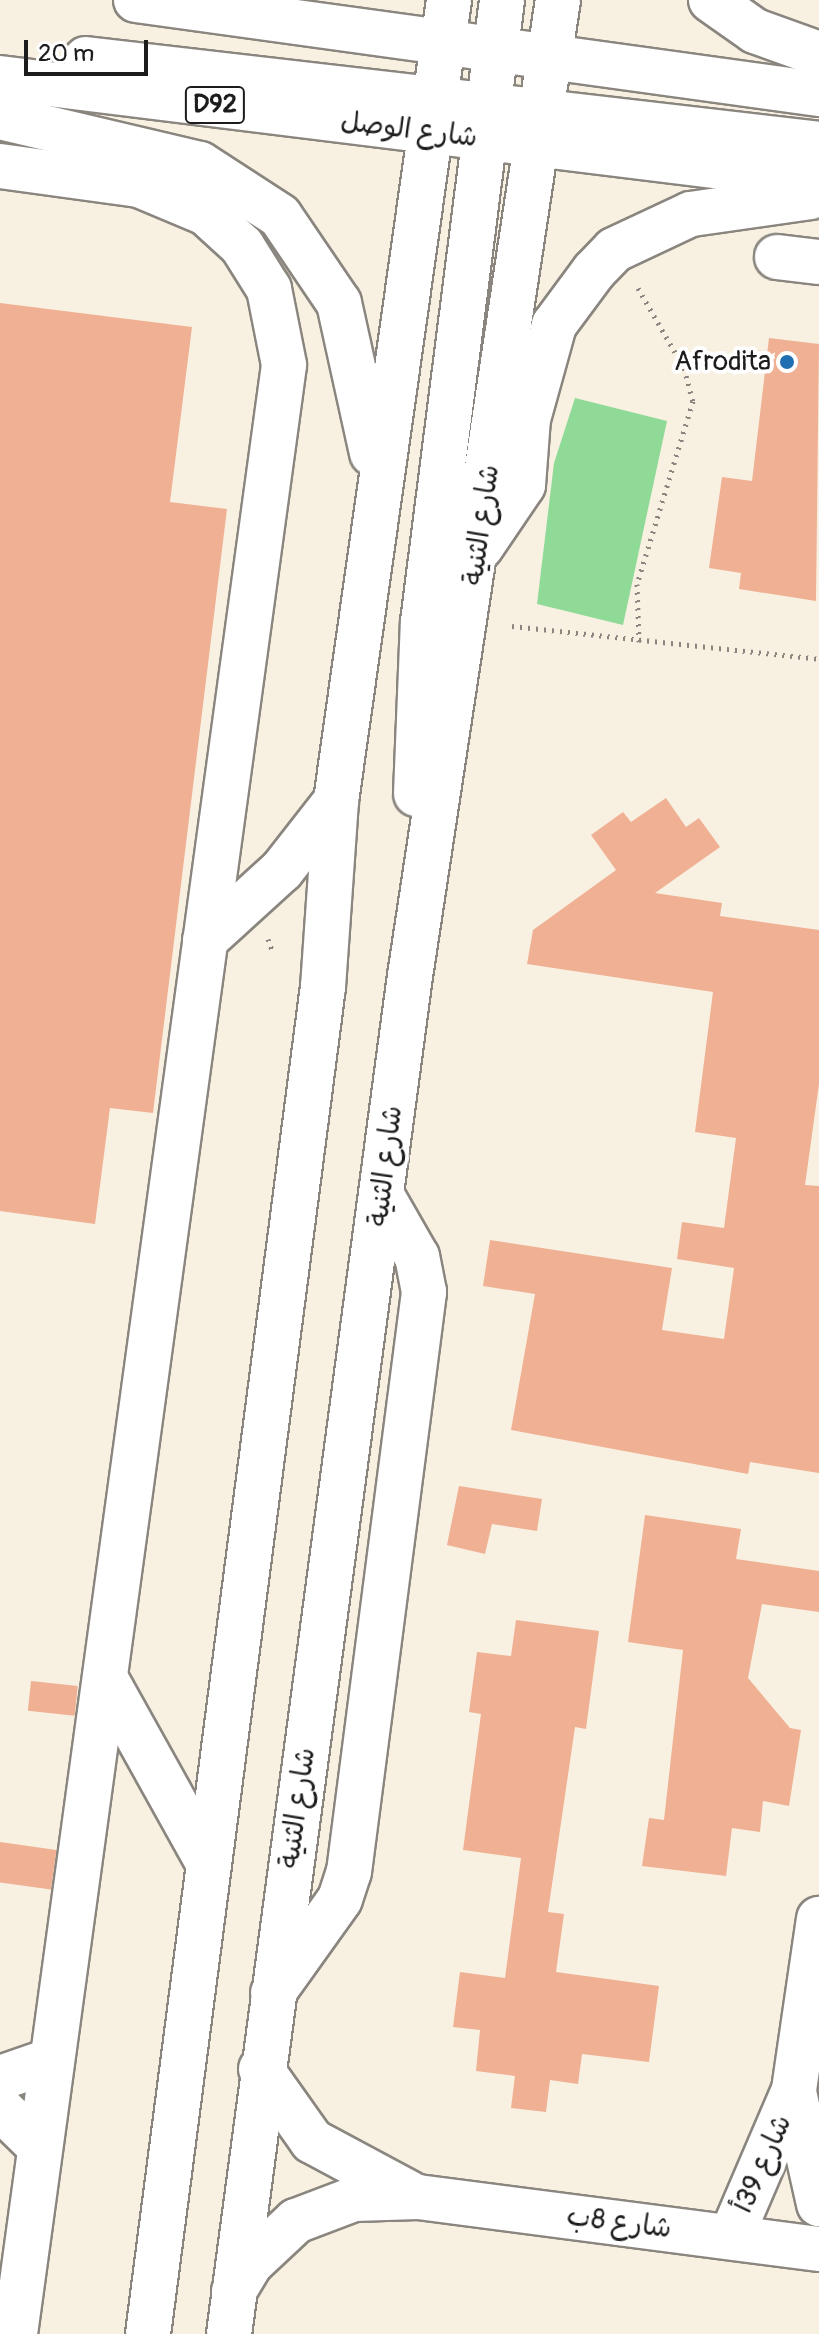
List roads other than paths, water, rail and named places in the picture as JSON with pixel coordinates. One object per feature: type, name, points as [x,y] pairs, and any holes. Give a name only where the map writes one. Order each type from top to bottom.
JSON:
[{"type":"main road","points":[[136,0],[819,94]]},
{"type":"main road","points":[[148,2334],[207,1861],[323,987],[336,801],[449,0]]},
{"type":"main road","points":[[410,976],[423,622],[502,0]]},
{"type":"main road","name":"شارع الثنية","points":[[229,2334],[261,2069],[410,976],[479,549],[558,0]]},
{"type":"main road","points":[[711,0],[755,31],[819,54]]},
{"type":"main road","points":[[0,48],[432,116]]},
{"type":"main road","name":"شارع الوصل","points":[[0,78],[538,128],[819,179]]},
{"type":"main road","points":[[0,117],[200,164],[280,216],[339,303],[379,490]]},
{"type":"main road","points":[[538,128],[819,144]]},
{"type":"main road","points":[[0,166],[139,185],[186,200],[242,246],[278,313],[281,390],[108,1683],[15,2334]]},
{"type":"main road","points":[[479,549],[523,485],[528,419],[554,325],[614,250],[691,214],[819,197]]},
{"type":"main road","points":[[205,940],[282,870],[336,801]]},
{"type":"main road","points":[[273,1993],[340,1899],[349,1872],[424,1292],[417,1257],[382,1196]]},
{"type":"main road","points":[[108,1683],[207,1861]]},
{"type":"main road","name":"شارع 39أ","points":[[731,2237],[794,2090],[819,1919]]},
{"type":"main road","points":[[0,2078],[52,2060]]},
{"type":"main road","name":"شارع 8ب","points":[[261,2069],[312,2141],[418,2197]]},
{"type":"main road","name":"شارع 39أ","points":[[794,2090],[819,2204]]},
{"type":"main road","points":[[0,2108],[40,2147]]},
{"type":"main road","name":"شارع 8ب","points":[[234,2291],[271,2241],[315,2211],[354,2199],[418,2197],[819,2249]]},
{"type":"place","name":"Afrodita","points":[[787,362]]}]
